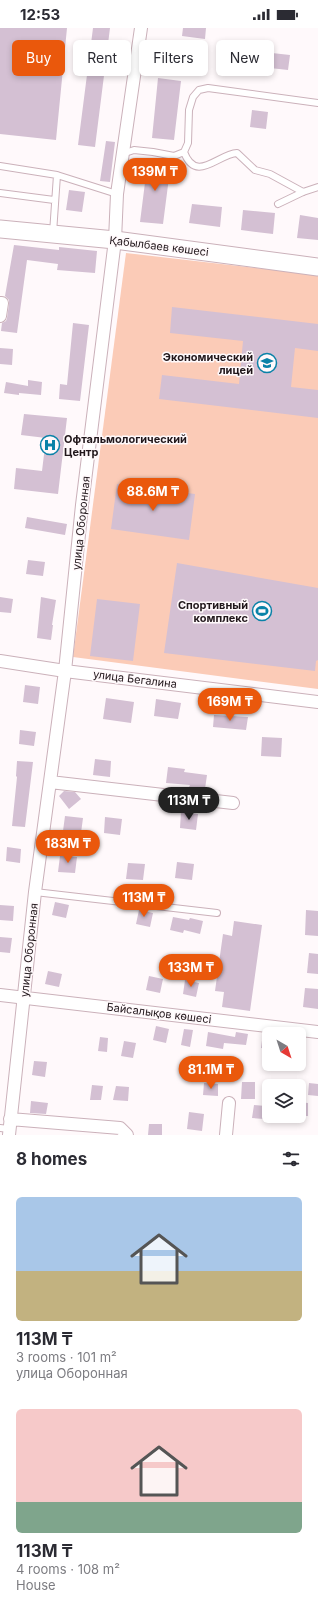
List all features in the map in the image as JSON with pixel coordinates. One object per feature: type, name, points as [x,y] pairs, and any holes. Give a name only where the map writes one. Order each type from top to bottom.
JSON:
[{"type":"main road","name":"Қабылбаев көшесі","points":[[0,229],[115,240],[318,267]]},
{"type":"street","name":"улица Оборонная","points":[[127,1135],[120,1128],[7,1128],[24,998],[35,892],[65,670],[82,505],[115,240],[117,194],[141,28]]},
{"type":"street","points":[[0,302],[2,303],[0,316]]},
{"type":"street","name":"улица Бегалина","points":[[0,661],[318,702]]},
{"type":"street","points":[[50,782],[233,803]]},
{"type":"street","name":"Байсалықов көшесі","points":[[0,995],[318,1032]]},
{"type":"street","points":[[226,1135],[229,1102]]},
{"type":"lane","points":[[122,154],[134,150],[174,156],[184,152],[188,143],[189,110],[193,97],[199,90],[208,88],[318,103]]},
{"type":"lane","points":[[184,152],[187,159],[194,166],[205,166],[232,153],[237,153],[255,170],[270,174],[303,192]]},
{"type":"lane","points":[[0,166],[57,175],[117,194]]},
{"type":"lane","points":[[52,234],[57,175]]},
{"type":"lane","points":[[278,204],[303,192],[318,187]]},
{"type":"lane","points":[[0,193],[54,200]]},
{"type":"lane","points":[[35,892],[217,913]]},
{"type":"shaded area","points":[[126,253],[318,275],[318,689],[73,657]]},
{"type":"building","points":[[0,28],[67,28],[65,48],[65,40],[12,40],[12,76],[62,76],[56,140],[0,134]]},
{"type":"building","points":[[93,28],[110,28],[108,40],[91,40]]},
{"type":"building","points":[[183,28],[206,28],[205,39],[182,36]]},
{"type":"building","points":[[274,53],[290,55],[288,70],[274,68]]},
{"type":"building","points":[[87,76],[104,76],[95,147],[78,145]]},
{"type":"building","points":[[158,78],[181,81],[174,140],[152,138]]},
{"type":"building","points":[[252,110],[268,112],[266,129],[250,127]]},
{"type":"building","points":[[106,141],[115,142],[110,182],[100,181]]},
{"type":"building","points":[[148,159],[171,162],[163,224],[140,222]]},
{"type":"building","points":[[69,190],[85,192],[82,212],[66,210]]},
{"type":"building","points":[[192,204],[222,207],[220,227],[189,223]]},
{"type":"building","points":[[243,210],[275,213],[273,234],[241,230]]},
{"type":"building","points":[[300,215],[318,218],[318,240],[297,238]]},
{"type":"building","points":[[14,245],[59,250],[59,247],[97,251],[95,273],[57,270],[58,264],[27,260],[17,333],[1,331],[2,323],[6,321],[7,318],[9,300],[5,296]]},
{"type":"building","name":"Экономический лицей","points":[[172,307],[318,324],[318,351],[295,348],[291,387],[318,390],[318,418],[159,399],[162,375],[239,384],[243,341],[170,333]]},
{"type":"building","points":[[73,323],[89,325],[80,401],[59,399],[60,384],[67,385]]},
{"type":"building","points":[[0,348],[13,349],[12,365],[0,364]]},
{"type":"building","points":[[28,380],[42,382],[41,395],[4,393],[6,382],[28,386]]},
{"type":"building","points":[[24,414],[67,418],[58,494],[14,489],[16,468],[42,471],[46,438],[21,435]]},
{"type":"building","points":[[117,484],[195,494],[189,540],[111,529]]},
{"type":"building","points":[[27,517],[67,524],[65,535],[25,528]]},
{"type":"building","points":[[28,560],[45,562],[43,576],[26,574]]},
{"type":"building","points":[[177,563],[318,588],[318,660],[316,661],[315,671],[164,653]]},
{"type":"building","points":[[0,597],[13,599],[11,613],[0,612]]},
{"type":"building","points":[[41,597],[56,600],[51,640],[37,638]]},
{"type":"building","points":[[97,599],[140,604],[133,661],[90,656]]},
{"type":"building","points":[[25,685],[40,687],[38,704],[23,702]]},
{"type":"building","points":[[106,698],[134,702],[131,723],[103,719]]},
{"type":"building","points":[[156,699],[181,703],[178,719],[154,716]]},
{"type":"building","points":[[214,715],[248,717],[246,730],[213,727]]},
{"type":"building","points":[[20,730],[36,732],[34,746],[19,744]]},
{"type":"building","points":[[262,737],[282,738],[281,757],[261,756]]},
{"type":"building","points":[[95,759],[111,761],[110,777],[93,775]]},
{"type":"building","points":[[17,761],[33,762],[25,827],[12,826],[17,777]]},
{"type":"building","points":[[168,767],[185,769],[184,772],[207,775],[205,789],[189,787],[190,785],[166,783]]},
{"type":"building","points":[[64,791],[75,792],[81,799],[69,809],[59,796]]},
{"type":"building","points":[[181,812],[198,814],[196,830],[180,828]]},
{"type":"building","points":[[65,816],[83,818],[81,833],[63,831]]},
{"type":"building","points":[[105,817],[122,819],[120,835],[104,833]]},
{"type":"building","points":[[7,847],[21,849],[20,863],[6,861]]},
{"type":"building","points":[[60,856],[77,857],[75,873],[58,872]]},
{"type":"building","points":[[177,862],[194,864],[192,880],[175,878]]},
{"type":"building","points":[[128,863],[145,864],[143,880],[126,879]]},
{"type":"building","points":[[55,902],[69,905],[66,918],[52,915]]},
{"type":"building","points":[[0,905],[14,906],[13,921],[0,920]]},
{"type":"building","points":[[139,910],[153,913],[150,927],[136,924]]},
{"type":"building","points":[[306,910],[318,911],[318,936],[305,935]]},
{"type":"building","points":[[173,917],[189,920],[190,918],[203,921],[200,934],[184,930],[183,933],[170,930]]},
{"type":"building","points":[[234,921],[262,925],[250,1011],[222,1007],[224,992],[215,991],[223,934],[232,936]]},
{"type":"building","points":[[0,937],[12,938],[10,953],[0,952]]},
{"type":"building","points":[[309,953],[318,954],[318,974],[307,973]]},
{"type":"building","points":[[48,971],[62,974],[59,987],[45,984]]},
{"type":"building","points":[[149,976],[163,979],[160,993],[146,990]]},
{"type":"building","points":[[185,980],[199,983],[196,997],[183,994]]},
{"type":"building","points":[[305,988],[318,989],[318,1009],[303,1007]]},
{"type":"building","points":[[156,1026],[169,1029],[166,1043],[153,1040]]},
{"type":"building","points":[[184,1029],[193,1030],[190,1047],[181,1045]]},
{"type":"building","points":[[208,1032],[235,1037],[236,1032],[248,1034],[246,1045],[224,1043],[223,1049],[206,1046]]},
{"type":"building","points":[[100,1037],[108,1038],[107,1052],[98,1051]]},
{"type":"building","points":[[124,1041],[136,1043],[133,1058],[121,1056]]},
{"type":"building","points":[[34,1061],[47,1062],[45,1077],[32,1075]]},
{"type":"building","points":[[242,1082],[255,1082],[255,1099],[241,1099]]},
{"type":"building","points":[[204,1083],[218,1084],[218,1096],[203,1095]]},
{"type":"building","points":[[309,1083],[318,1084],[318,1096],[308,1095]]},
{"type":"building","points":[[92,1085],[103,1086],[101,1100],[90,1100]]},
{"type":"building","points":[[116,1086],[129,1087],[128,1101],[113,1100]]},
{"type":"building","points":[[31,1101],[48,1103],[46,1114],[30,1113]]},
{"type":"building","points":[[306,1103],[308,1103],[308,1116],[306,1116]]},
{"type":"building","points":[[254,1105],[262,1106],[262,1119],[252,1118]]},
{"type":"building","points":[[189,1112],[204,1114],[202,1131],[187,1129]]},
{"type":"building","points":[[149,1124],[162,1124],[162,1135],[148,1135]]},
{"type":"place","name":"Экономический лицей","points":[[267,363]]},
{"type":"place","name":"Офтальмологический Центр","points":[[50,445]]},
{"type":"place","name":"Спортивный комплекс","points":[[262,611]]}]
